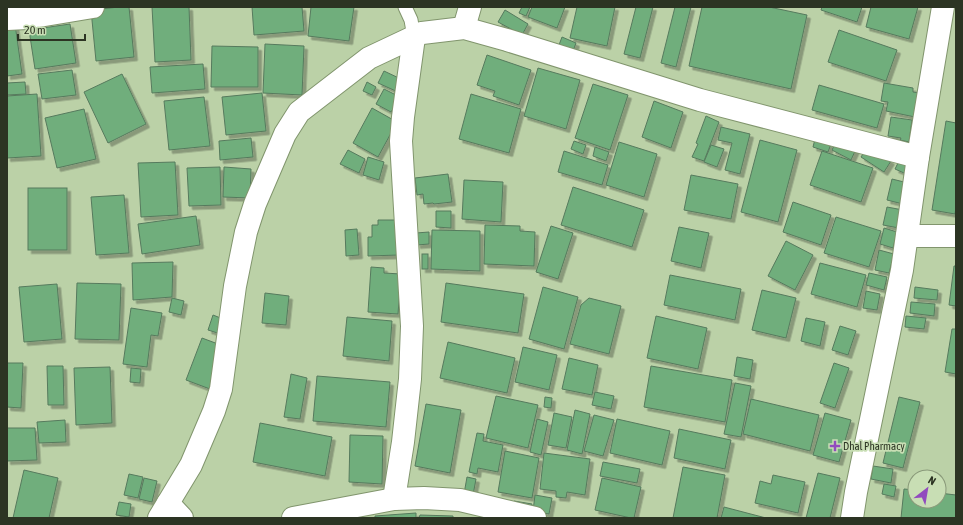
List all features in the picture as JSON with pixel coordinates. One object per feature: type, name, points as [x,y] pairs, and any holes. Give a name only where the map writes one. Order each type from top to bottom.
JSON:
[{"type":"street","points":[[7,20],[93,7]]},
{"type":"street","points":[[464,28],[470,7]]},
{"type":"street","points":[[852,518],[902,270],[918,156],[943,7]]},
{"type":"street","points":[[169,513],[214,411],[221,389],[235,286],[246,232],[255,204],[285,134],[299,112],[369,58],[422,33],[464,28],[700,100],[918,156]]},
{"type":"street","points":[[394,499],[403,442],[410,379],[412,333],[412,310],[401,141],[402,118],[414,37]]},
{"type":"street","points":[[907,236],[956,236]]},
{"type":"street","points":[[293,518],[394,499],[424,498],[460,500],[535,518]]},
{"type":"lane","points":[[405,7],[411,20],[414,37]]},
{"type":"building","points":[[129,7],[134,57],[96,61],[91,10]]},
{"type":"building","points":[[152,7],[189,7],[191,60],[155,62]]},
{"type":"building","points":[[252,7],[302,7],[304,31],[254,35]]},
{"type":"building","points":[[311,7],[354,7],[349,41],[308,36]]},
{"type":"building","points":[[522,7],[530,7],[526,16],[519,13]]},
{"type":"building","points":[[532,7],[565,7],[557,28],[528,17]]},
{"type":"building","points":[[577,7],[615,7],[607,46],[570,38]]},
{"type":"building","points":[[636,7],[653,7],[640,58],[624,54]]},
{"type":"building","points":[[675,7],[691,7],[676,67],[661,63]]},
{"type":"building","points":[[702,7],[769,7],[807,15],[791,89],[689,66]]},
{"type":"building","points":[[822,7],[862,7],[857,22],[821,10]]},
{"type":"building","points":[[871,7],[918,7],[909,39],[866,27]]},
{"type":"building","points":[[505,10],[528,24],[522,35],[498,22]]},
{"type":"building","points":[[15,24],[22,74],[7,76],[7,26]]},
{"type":"building","points":[[70,24],[76,63],[35,69],[29,30]]},
{"type":"building","points":[[839,30],[897,50],[886,81],[828,62]]},
{"type":"building","points":[[562,37],[576,43],[570,59],[556,53]]},
{"type":"building","points":[[265,44],[304,46],[302,95],[263,93]]},
{"type":"building","points":[[212,46],[258,47],[258,87],[211,87]]},
{"type":"building","points":[[487,55],[531,70],[519,105],[493,96],[495,91],[477,85]]},
{"type":"building","points":[[203,64],[205,89],[152,93],[150,67]]},
{"type":"building","points":[[538,68],[580,80],[566,129],[524,116]]},
{"type":"building","points":[[72,70],[76,95],[42,99],[38,74]]},
{"type":"building","points":[[384,71],[403,80],[398,92],[378,83]]},
{"type":"building","points":[[122,74],[146,124],[108,143],[84,92]]},
{"type":"building","points":[[25,82],[26,94],[7,95],[7,83]]},
{"type":"building","points":[[367,82],[376,87],[372,95],[363,91]]},
{"type":"building","points":[[884,83],[913,88],[913,92],[919,93],[915,117],[886,111],[888,102],[881,101]]},
{"type":"building","points":[[593,84],[628,95],[610,150],[575,138]]},
{"type":"building","points":[[819,85],[884,104],[877,128],[812,110]]},
{"type":"building","points":[[384,89],[400,97],[391,112],[376,104]]},
{"type":"building","points":[[262,93],[266,131],[226,135],[222,97]]},
{"type":"building","points":[[37,94],[41,156],[7,158],[7,96]]},
{"type":"building","points":[[471,94],[521,109],[509,153],[459,139]]},
{"type":"building","points":[[204,97],[210,146],[169,150],[164,101]]},
{"type":"building","points":[[654,101],[683,112],[671,148],[642,137]]},
{"type":"building","points":[[372,108],[397,122],[378,157],[353,143]]},
{"type":"building","points":[[84,109],[96,159],[57,168],[45,118]]},
{"type":"building","points":[[706,116],[719,122],[704,161],[692,157],[698,144],[696,143]]},
{"type":"building","points":[[891,117],[912,120],[909,142],[900,140],[901,138],[888,136]]},
{"type":"building","points":[[946,121],[956,123],[955,214],[932,210]]},
{"type":"building","points":[[721,127],[750,134],[740,174],[725,170],[732,143],[718,140]]},
{"type":"building","points":[[251,138],[253,157],[220,160],[219,141]]},
{"type":"building","points":[[815,139],[831,144],[828,152],[813,147]]},
{"type":"building","points":[[760,140],[797,150],[778,222],[741,212]]},
{"type":"building","points":[[837,140],[856,149],[851,160],[832,150]]},
{"type":"building","points":[[574,141],[586,145],[583,154],[571,149]]},
{"type":"building","points":[[619,142],[657,154],[644,197],[606,185]]},
{"type":"building","points":[[711,145],[724,149],[717,167],[704,162]]},
{"type":"building","points":[[868,146],[891,161],[884,172],[861,157]]},
{"type":"building","points":[[595,147],[609,152],[606,161],[593,156]]},
{"type":"building","points":[[348,150],[365,159],[359,173],[340,164]]},
{"type":"building","points":[[564,151],[608,165],[602,185],[558,172]]},
{"type":"building","points":[[822,151],[873,168],[861,202],[810,185]]},
{"type":"building","points":[[368,157],[384,162],[379,180],[363,175]]},
{"type":"building","points":[[899,161],[908,166],[904,173],[895,169]]},
{"type":"building","points":[[175,162],[178,215],[141,217],[138,163]]},
{"type":"building","points":[[220,167],[221,205],[189,206],[187,168]]},
{"type":"building","points":[[224,167],[251,169],[250,198],[223,197]]},
{"type":"building","points":[[448,174],[452,202],[424,204],[423,194],[417,195],[415,178]]},
{"type":"building","points":[[691,175],[738,184],[731,219],[684,210]]},
{"type":"building","points":[[892,179],[908,183],[903,204],[887,200]]},
{"type":"building","points":[[464,180],[503,182],[501,222],[462,219]]},
{"type":"building","points":[[573,187],[644,210],[632,247],[561,225]]},
{"type":"building","points":[[28,188],[67,188],[67,250],[28,250]]},
{"type":"building","points":[[124,195],[129,253],[96,255],[91,197]]},
{"type":"building","points":[[793,202],[831,215],[821,245],[783,232]]},
{"type":"building","points":[[887,207],[903,210],[899,228],[883,225]]},
{"type":"building","points":[[436,211],[451,211],[451,228],[436,227]]},
{"type":"building","points":[[196,216],[200,245],[142,254],[138,224]]},
{"type":"building","points":[[836,217],[881,231],[869,267],[824,253]]},
{"type":"building","points":[[378,220],[398,220],[399,255],[368,256],[368,237],[372,237],[372,225],[378,225]]},
{"type":"building","points":[[485,225],[520,226],[520,231],[535,232],[534,266],[484,264]]},
{"type":"building","points":[[551,226],[573,233],[558,279],[536,272]]},
{"type":"building","points":[[679,227],[709,233],[701,268],[671,261]]},
{"type":"building","points":[[884,228],[897,232],[893,248],[880,244]]},
{"type":"building","points":[[357,229],[359,255],[346,256],[345,230]]},
{"type":"building","points":[[432,230],[480,231],[480,271],[431,269]]},
{"type":"building","points":[[429,232],[429,244],[417,245],[416,233]]},
{"type":"building","points":[[786,241],[813,255],[795,290],[768,276]]},
{"type":"building","points":[[879,250],[894,254],[889,273],[875,270]]},
{"type":"building","points":[[422,254],[428,254],[428,269],[422,269]]},
{"type":"building","points":[[173,262],[172,297],[133,300],[132,263]]},
{"type":"building","points":[[820,263],[866,275],[857,307],[811,294]]},
{"type":"building","points":[[954,266],[956,266],[956,306],[949,305]]},
{"type":"building","points":[[371,267],[384,268],[384,273],[401,274],[398,314],[368,312]]},
{"type":"building","points":[[869,273],[887,277],[884,290],[866,285]]},
{"type":"building","points":[[670,275],[741,289],[735,320],[664,305]]},
{"type":"building","points":[[77,283],[121,284],[119,340],[75,339]]},
{"type":"building","points":[[446,283],[524,294],[518,333],[441,322]]},
{"type":"building","points":[[57,284],[62,339],[24,342],[19,287]]},
{"type":"building","points":[[543,287],[578,297],[564,349],[529,339]]},
{"type":"building","points":[[915,287],[938,290],[937,300],[914,298]]},
{"type":"building","points":[[762,290],[796,298],[786,338],[752,330]]},
{"type":"building","points":[[866,291],[880,294],[877,310],[863,308]]},
{"type":"building","points":[[265,293],[289,296],[286,325],[262,323]]},
{"type":"building","points":[[172,298],[184,301],[181,315],[169,312]]},
{"type":"building","points":[[589,298],[621,306],[609,354],[570,344],[581,305]]},
{"type":"building","points":[[911,302],[935,304],[934,316],[910,313]]},
{"type":"building","points":[[131,308],[162,313],[158,336],[151,335],[147,367],[123,364]]},
{"type":"building","points":[[213,315],[228,321],[224,335],[208,330]]},
{"type":"building","points":[[656,316],[707,328],[698,369],[647,358]]},
{"type":"building","points":[[906,316],[926,318],[924,329],[905,327]]},
{"type":"building","points":[[347,317],[392,321],[389,361],[343,356]]},
{"type":"building","points":[[806,318],[825,322],[820,346],[801,341]]},
{"type":"building","points":[[840,326],[856,331],[848,355],[832,350]]},
{"type":"building","points":[[952,329],[956,329],[956,374],[945,372]]},
{"type":"building","points":[[202,338],[226,347],[210,389],[186,380]]},
{"type":"building","points":[[448,342],[515,358],[507,393],[440,378]]},
{"type":"building","points":[[523,347],[557,355],[549,390],[515,382]]},
{"type":"building","points":[[737,357],[753,360],[750,379],[734,376]]},
{"type":"building","points":[[569,358],[598,365],[592,395],[562,389]]},
{"type":"building","points":[[7,363],[23,363],[21,408],[7,407]]},
{"type":"building","points":[[834,363],[849,368],[835,408],[820,403]]},
{"type":"building","points":[[47,366],[63,366],[64,405],[48,405]]},
{"type":"building","points":[[651,366],[732,380],[725,422],[644,407]]},
{"type":"building","points":[[110,367],[112,423],[76,425],[74,368]]},
{"type":"building","points":[[131,368],[141,369],[140,383],[130,382]]},
{"type":"building","points":[[291,374],[307,378],[300,419],[284,417]]},
{"type":"building","points":[[317,376],[390,382],[386,427],[313,421]]},
{"type":"building","points":[[735,383],[751,386],[741,437],[724,434]]},
{"type":"building","points":[[595,392],[614,396],[611,409],[592,405]]},
{"type":"building","points":[[496,396],[538,405],[528,448],[486,438]]},
{"type":"building","points":[[545,397],[552,398],[551,408],[544,407]]},
{"type":"building","points":[[899,397],[920,402],[903,468],[883,463]]},
{"type":"building","points":[[751,399],[819,415],[810,451],[743,434]]},
{"type":"building","points":[[426,404],[461,410],[450,473],[415,466]]},
{"type":"building","points":[[575,410],[590,414],[582,454],[567,450]]},
{"type":"building","points":[[554,413],[572,417],[566,448],[548,445]]},
{"type":"building","points":[[825,413],[851,420],[839,462],[813,455]]},
{"type":"building","points":[[594,415],[614,420],[603,456],[584,451]]},
{"type":"building","points":[[537,419],[548,422],[541,455],[530,452]]},
{"type":"building","points":[[617,419],[670,431],[662,465],[610,453]]},
{"type":"building","points":[[65,420],[66,442],[39,443],[37,422]]},
{"type":"building","points":[[260,423],[332,437],[325,476],[253,462]]},
{"type":"building","points":[[7,428],[35,428],[37,460],[7,461]]},
{"type":"building","points":[[679,429],[731,440],[725,469],[674,458]]},
{"type":"building","points":[[477,433],[484,434],[483,441],[503,445],[498,472],[478,468],[477,474],[469,472]]},
{"type":"building","points":[[350,435],[383,436],[382,484],[349,482]]},
{"type":"building","points":[[505,451],[539,458],[532,498],[498,492]]},
{"type":"building","points":[[544,453],[590,459],[585,495],[567,492],[566,498],[556,497],[556,491],[540,489]]},
{"type":"building","points":[[603,462],[640,469],[637,483],[600,476]]},
{"type":"building","points":[[873,466],[893,469],[891,483],[871,479]]},
{"type":"building","points":[[683,467],[725,475],[717,518],[673,518]]},
{"type":"building","points":[[24,470],[58,478],[49,518],[13,518]]},
{"type":"building","points":[[818,473],[840,478],[830,518],[806,518]]},
{"type":"building","points":[[129,474],[143,477],[138,498],[124,495]]},
{"type":"building","points":[[773,475],[805,482],[798,513],[755,503],[760,481],[771,484]]},
{"type":"building","points":[[467,477],[476,479],[473,495],[464,494]]},
{"type":"building","points":[[144,478],[157,481],[152,502],[139,499]]},
{"type":"building","points":[[602,478],[641,487],[634,518],[595,510]]},
{"type":"building","points":[[884,484],[896,486],[894,497],[882,494]]},
{"type":"building","points":[[904,489],[907,489],[907,509],[947,509],[947,494],[956,495],[956,518],[901,518]]},
{"type":"building","points":[[535,495],[552,498],[549,514],[533,511]]},
{"type":"building","points":[[514,501],[532,504],[530,513],[513,510]]},
{"type":"building","points":[[119,502],[131,504],[129,517],[116,515]]},
{"type":"building","points":[[724,507],[766,518],[721,518]]},
{"type":"building","points":[[416,513],[416,518],[375,518],[375,516]]},
{"type":"building","points":[[420,515],[453,516],[453,518],[419,518]]},
{"type":"place","name":"Dhal Pharmacy","points":[[835,446]]}]
